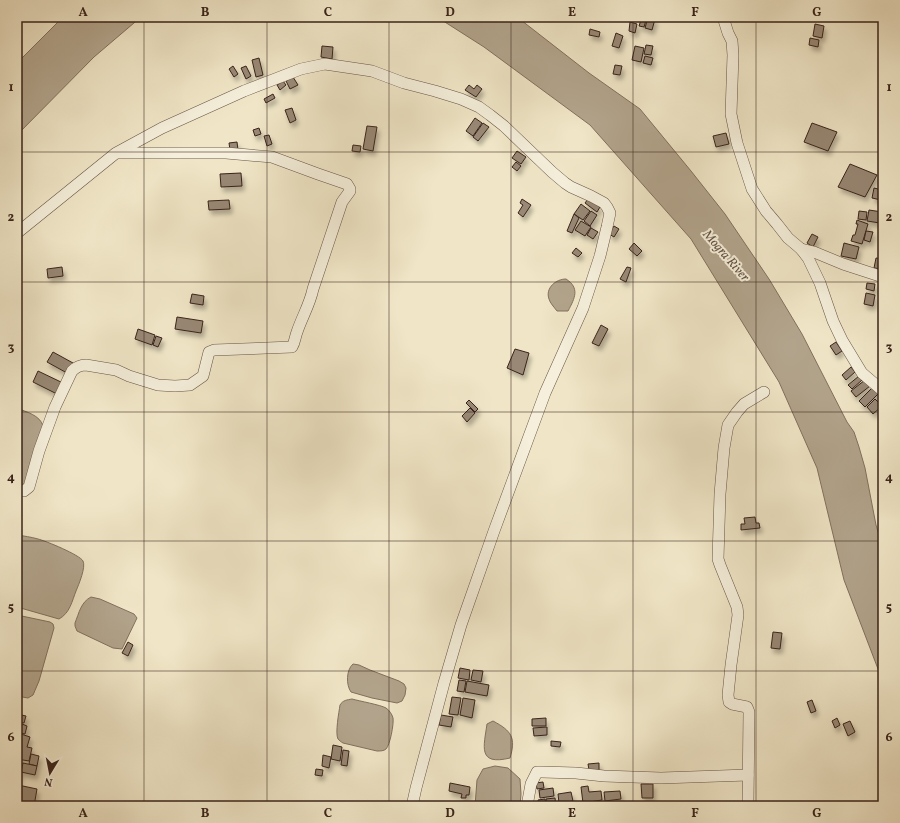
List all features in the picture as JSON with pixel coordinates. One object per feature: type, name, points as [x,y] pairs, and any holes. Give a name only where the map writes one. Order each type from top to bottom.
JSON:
[{"type":"street","points":[[723,17],[732,41],[731,114],[737,143],[752,189],[766,211],[788,238],[801,249],[808,258],[820,283],[833,321],[845,346],[862,373],[883,391]]},
{"type":"street","points":[[17,233],[116,153],[162,128],[244,91],[300,69],[325,64],[372,71],[404,83],[455,96],[478,106],[504,126],[571,188],[592,196],[608,207],[610,213],[600,256],[583,308],[545,393],[461,625],[444,683],[412,806]]},
{"type":"street","points":[[17,491],[24,491],[29,487],[39,451],[72,371],[76,367],[86,365],[116,370],[129,376],[158,385],[190,385],[203,376],[209,352],[214,350],[292,347],[311,298],[342,202],[350,191],[347,184],[272,157],[226,153],[116,153]]},
{"type":"street","points":[[801,249],[814,252],[843,264],[883,277]]},
{"type":"street","points":[[749,806],[749,712],[747,707],[729,702],[728,695],[738,615],[737,607],[718,559],[720,494],[724,448],[728,425],[744,404],[764,392]]},
{"type":"street","points":[[527,806],[532,784],[537,772],[661,778],[748,775]]},
{"type":"water","points":[[65,17],[141,17],[94,57],[17,135],[17,63],[60,20]]},
{"type":"water","name":"Mogra River","points":[[437,17],[517,17],[589,73],[640,109],[725,214],[769,279],[802,334],[847,422],[854,432],[865,468],[876,525],[883,549],[883,682],[844,580],[817,468],[779,382],[691,239],[590,125],[484,47]]},
{"type":"water","points":[[566,279],[575,290],[573,302],[568,311],[557,311],[551,304],[548,295],[549,291],[555,282]]},
{"type":"water","points":[[17,408],[39,419],[43,426],[25,486],[17,488]]},
{"type":"water","points":[[17,535],[48,542],[70,552],[81,558],[83,561],[84,567],[82,576],[72,603],[66,614],[59,619],[17,607]]},
{"type":"water","points":[[91,597],[100,599],[134,614],[137,618],[122,649],[113,648],[77,631],[75,623],[79,612],[85,602]]},
{"type":"water","points":[[17,615],[50,622],[53,624],[54,628],[39,681],[33,695],[28,698],[17,696]]},
{"type":"water","points":[[353,664],[359,665],[404,684],[406,688],[402,701],[397,703],[351,692],[348,686],[348,674]]},
{"type":"water","points":[[352,699],[375,704],[387,709],[390,712],[393,718],[392,729],[389,743],[385,750],[377,751],[343,743],[338,739],[337,727],[340,705],[344,701]]},
{"type":"water","points":[[493,721],[505,728],[511,736],[513,745],[510,758],[499,760],[487,757],[484,747],[487,724]]},
{"type":"water","points":[[495,766],[508,768],[520,779],[520,806],[475,806],[477,780],[483,769]]},
{"type":"building","points":[[642,17],[647,17],[644,27],[639,26]]},
{"type":"building","points":[[648,17],[655,19],[652,30],[645,28]]},
{"type":"building","points":[[630,22],[637,24],[635,33],[629,31]]},
{"type":"building","points":[[815,24],[824,26],[822,38],[813,36]]},
{"type":"building","points":[[590,29],[600,32],[599,37],[589,35]]},
{"type":"building","points":[[616,33],[623,36],[619,48],[612,46]]},
{"type":"building","points":[[810,38],[819,40],[818,47],[809,45]]},
{"type":"building","points":[[646,45],[653,46],[651,55],[644,54]]},
{"type":"building","points":[[322,46],[333,47],[332,59],[321,57]]},
{"type":"building","points":[[635,46],[644,48],[641,62],[632,60]]},
{"type":"building","points":[[645,56],[653,58],[651,65],[643,63]]},
{"type":"building","points":[[259,58],[263,75],[256,77],[252,60]]},
{"type":"building","points":[[615,65],[622,66],[620,75],[613,74]]},
{"type":"building","points":[[233,66],[238,74],[234,77],[229,69]]},
{"type":"building","points":[[246,66],[251,76],[246,79],[241,68]]},
{"type":"building","points":[[293,77],[298,85],[290,89],[286,81]]},
{"type":"building","points":[[283,81],[286,85],[280,90],[277,85]]},
{"type":"building","points":[[469,85],[474,89],[477,85],[482,89],[476,97],[465,90]]},
{"type":"building","points":[[273,94],[275,98],[266,103],[264,99]]},
{"type":"building","points":[[292,108],[296,120],[290,123],[285,110]]},
{"type":"building","points":[[475,118],[482,123],[473,136],[466,131]]},
{"type":"building","points":[[483,123],[489,127],[478,141],[473,137]]},
{"type":"building","points":[[812,123],[837,132],[828,151],[804,142]]},
{"type":"building","points":[[367,126],[377,127],[373,151],[363,149]]},
{"type":"building","points":[[259,128],[261,134],[255,136],[253,130]]},
{"type":"building","points":[[726,133],[729,144],[716,147],[713,136]]},
{"type":"building","points":[[269,135],[272,144],[267,146],[264,136]]},
{"type":"building","points":[[237,142],[238,150],[230,150],[229,143]]},
{"type":"building","points":[[353,145],[361,146],[360,152],[352,151]]},
{"type":"building","points":[[517,151],[526,157],[521,164],[512,158]]},
{"type":"building","points":[[516,162],[521,166],[517,171],[512,167]]},
{"type":"building","points":[[850,164],[877,175],[865,197],[838,187]]},
{"type":"building","points":[[241,173],[242,186],[221,187],[220,174]]},
{"type":"building","points":[[874,188],[882,190],[881,200],[872,198]]},
{"type":"building","points":[[522,199],[531,205],[523,217],[518,213],[523,205],[520,203]]},
{"type":"building","points":[[588,199],[600,207],[597,212],[585,203]]},
{"type":"building","points":[[229,200],[230,209],[209,210],[208,201]]},
{"type":"building","points":[[581,204],[590,211],[583,220],[574,214]]},
{"type":"building","points":[[869,210],[882,212],[880,223],[867,221]]},
{"type":"building","points":[[591,211],[597,215],[590,226],[584,221]]},
{"type":"building","points":[[859,211],[867,212],[866,220],[858,219]]},
{"type":"building","points":[[574,214],[579,218],[572,233],[567,231]]},
{"type":"building","points":[[857,220],[868,224],[862,244],[851,241],[853,235],[855,235],[858,224],[856,224]]},
{"type":"building","points":[[581,221],[591,227],[585,236],[575,230]]},
{"type":"building","points":[[614,226],[619,229],[614,237],[609,234]]},
{"type":"building","points":[[591,228],[598,232],[593,239],[587,235]]},
{"type":"building","points":[[866,231],[873,232],[870,242],[864,240]]},
{"type":"building","points":[[812,234],[818,237],[813,247],[807,243]]},
{"type":"building","points":[[634,243],[642,251],[637,256],[629,249]]},
{"type":"building","points":[[844,243],[859,247],[856,259],[841,256]]},
{"type":"building","points":[[576,248],[582,253],[578,257],[572,253]]},
{"type":"building","points":[[876,258],[883,259],[882,269],[874,268]]},
{"type":"building","points":[[62,267],[63,276],[48,278],[47,269]]},
{"type":"building","points":[[627,267],[631,268],[626,282],[620,279]]},
{"type":"building","points":[[867,283],[875,284],[874,291],[866,289]]},
{"type":"building","points":[[866,293],[875,295],[873,306],[864,304]]},
{"type":"building","points":[[192,294],[204,296],[203,305],[190,303]]},
{"type":"building","points":[[177,317],[203,321],[201,333],[175,329]]},
{"type":"building","points":[[601,325],[608,329],[599,346],[592,343]]},
{"type":"building","points":[[138,329],[155,335],[152,345],[135,339]]},
{"type":"building","points":[[156,336],[162,338],[158,347],[153,345]]},
{"type":"building","points":[[836,342],[842,351],[836,355],[830,346]]},
{"type":"building","points":[[515,349],[529,353],[523,375],[507,368]]},
{"type":"building","points":[[53,352],[73,363],[67,373],[47,362]]},
{"type":"building","points":[[851,367],[855,372],[846,380],[842,375]]},
{"type":"building","points":[[38,371],[63,383],[57,394],[33,382]]},
{"type":"building","points":[[859,376],[862,380],[852,389],[848,385]]},
{"type":"building","points":[[865,380],[870,386],[856,397],[851,391]]},
{"type":"building","points":[[874,386],[880,392],[865,407],[859,401]]},
{"type":"building","points":[[875,399],[882,406],[873,414],[867,407]]},
{"type":"building","points":[[469,400],[478,409],[475,412],[466,403]]},
{"type":"building","points":[[470,408],[475,413],[467,422],[462,416]]},
{"type":"building","points":[[755,517],[756,523],[759,523],[760,528],[741,530],[741,524],[745,524],[744,518]]},
{"type":"building","points":[[773,632],[782,633],[780,649],[771,648]]},
{"type":"building","points":[[128,642],[133,645],[128,656],[122,653]]},
{"type":"building","points":[[460,668],[470,670],[469,680],[458,678]]},
{"type":"building","points":[[473,670],[483,671],[481,682],[471,680]]},
{"type":"building","points":[[459,680],[466,681],[464,692],[457,691]]},
{"type":"building","points":[[467,681],[489,685],[487,696],[465,692]]},
{"type":"building","points":[[452,697],[461,698],[458,715],[449,714]]},
{"type":"building","points":[[463,698],[475,700],[472,718],[460,715]]},
{"type":"building","points":[[812,700],[816,711],[811,713],[807,702]]},
{"type":"building","points":[[17,714],[26,716],[24,723],[17,722]]},
{"type":"building","points":[[441,715],[453,717],[451,727],[439,725]]},
{"type":"building","points":[[546,718],[546,726],[532,726],[532,719]]},
{"type":"building","points":[[837,718],[840,725],[835,728],[832,721]]},
{"type":"building","points":[[850,721],[855,732],[848,736],[843,724]]},
{"type":"building","points":[[22,724],[27,726],[25,734],[20,733]]},
{"type":"building","points":[[547,727],[547,735],[534,736],[533,728]]},
{"type":"building","points":[[21,734],[30,737],[27,747],[32,748],[29,761],[17,759],[17,749]]},
{"type":"building","points":[[551,741],[561,742],[560,747],[551,746]]},
{"type":"building","points":[[333,745],[342,747],[340,761],[331,759]]},
{"type":"building","points":[[343,750],[349,751],[347,766],[341,765]]},
{"type":"building","points":[[31,754],[39,756],[37,766],[29,764]]},
{"type":"building","points":[[323,755],[331,757],[329,768],[322,766]]},
{"type":"building","points":[[17,761],[22,762],[19,779],[17,778]]},
{"type":"building","points":[[23,763],[37,766],[35,775],[21,772]]},
{"type":"building","points":[[599,763],[599,770],[589,770],[588,764]]},
{"type":"building","points":[[316,769],[323,770],[322,776],[315,775]]},
{"type":"building","points":[[17,780],[19,780],[18,785],[37,789],[34,806],[17,806]]},
{"type":"building","points":[[543,782],[544,788],[537,789],[536,783]]},
{"type":"building","points":[[450,783],[470,787],[469,795],[466,795],[466,798],[461,798],[462,794],[449,791]]},
{"type":"building","points":[[641,784],[653,784],[653,798],[642,798]]},
{"type":"building","points":[[588,786],[589,792],[601,791],[602,800],[583,803],[581,787]]},
{"type":"building","points":[[553,788],[554,796],[540,798],[539,790]]},
{"type":"building","points":[[620,791],[621,799],[605,801],[604,792]]},
{"type":"building","points":[[571,792],[573,801],[559,803],[558,794]]},
{"type":"building","points":[[555,798],[556,806],[547,806],[546,799]]},
{"type":"building","points":[[545,799],[546,806],[539,806],[538,800]]}]
